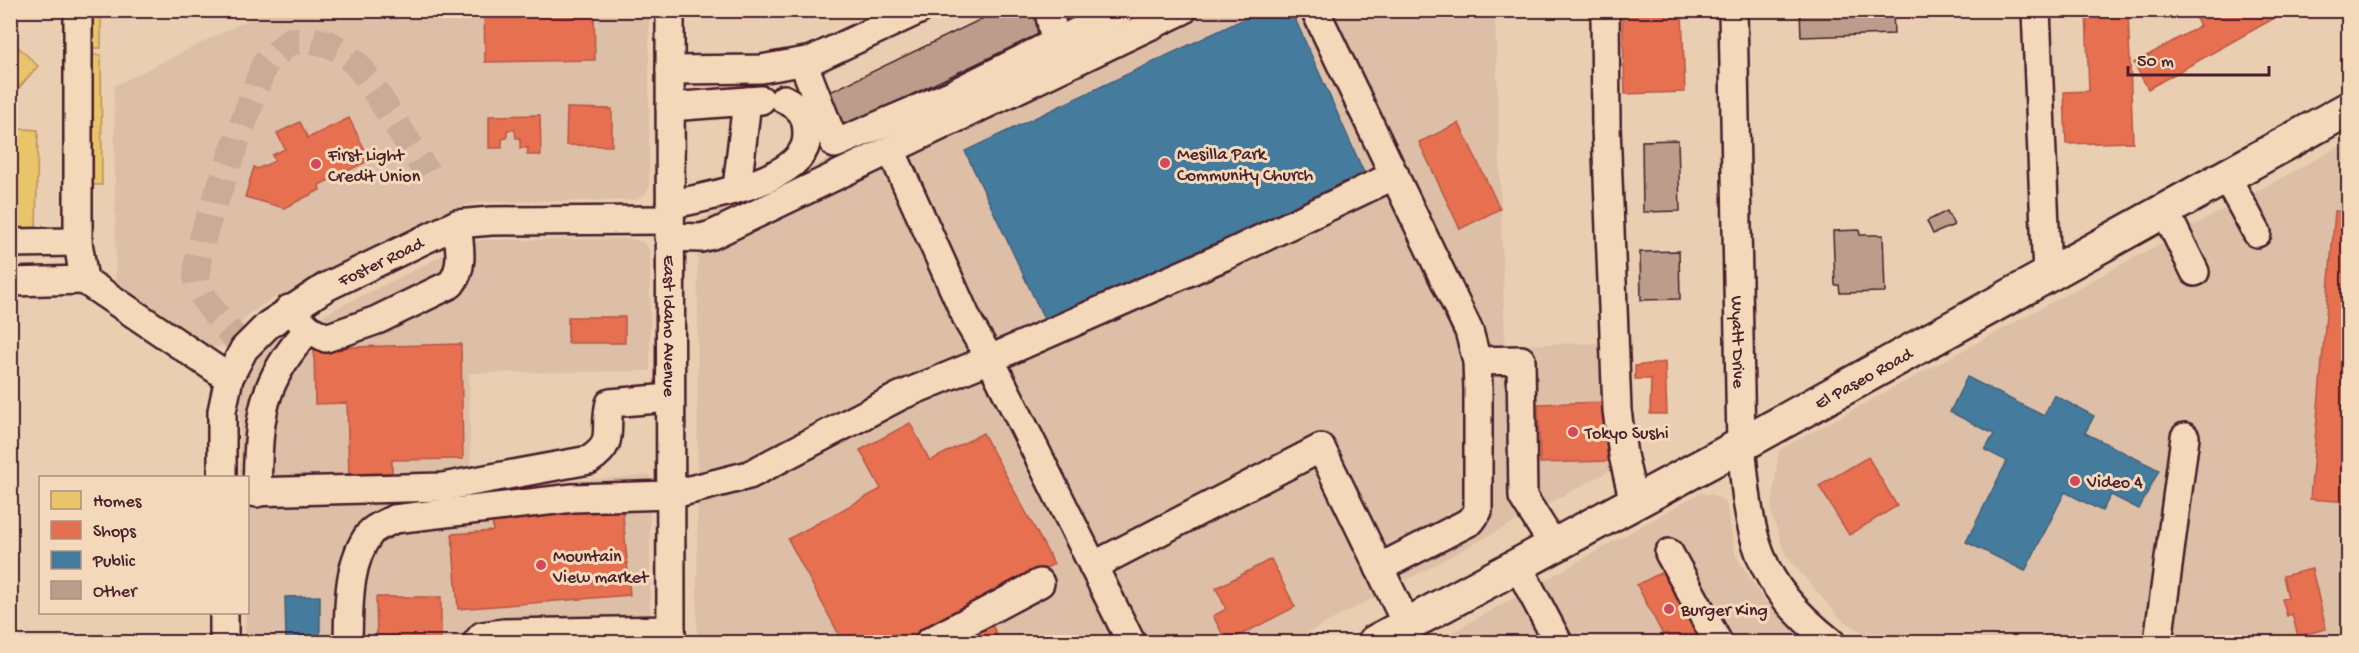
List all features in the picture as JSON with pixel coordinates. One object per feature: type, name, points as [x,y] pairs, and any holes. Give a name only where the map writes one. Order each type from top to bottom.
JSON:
[{"type":"main road","name":"El Paseo Road","points":[[1375,642],[1741,445],[2349,109]]},
{"type":"street","points":[[78,10],[78,242],[84,280]]},
{"type":"street","name":"East Idaho Avenue","points":[[670,10],[671,636]]},
{"type":"street","points":[[670,70],[761,69],[812,60],[919,10]]},
{"type":"street","points":[[1049,10],[1055,43]]},
{"type":"street","points":[[803,62],[835,144],[948,96],[1121,10]]},
{"type":"street","points":[[669,221],[701,238],[712,235],[1183,10]]},
{"type":"street","points":[[1315,10],[1469,331],[1477,361],[1478,511],[1471,521],[1379,568]]},
{"type":"street","points":[[1605,10],[1606,127],[1617,410],[1623,455],[1634,503]]},
{"type":"street","name":"Wyatt Drive","points":[[1733,10],[1741,445],[1748,516],[1764,569],[1786,601],[1831,642]]},
{"type":"street","points":[[2036,10],[2047,276]]},
{"type":"street","points":[[669,221],[737,188],[766,180],[795,164],[807,143],[807,122],[798,106],[764,100],[670,107]]},
{"type":"street","points":[[737,188],[764,100]]},
{"type":"street","points":[[891,150],[969,323],[990,359],[1131,642]]},
{"type":"street","points":[[348,642],[350,586],[357,560],[371,532],[394,519],[573,498],[670,495],[749,475],[900,396],[1227,255],[1395,175]]},
{"type":"street","points":[[2226,176],[2257,233]]},
{"type":"street","points":[[2165,210],[2195,272]]},
{"type":"street","name":"Foster Road","points":[[222,476],[222,411],[229,378],[244,349],[268,325],[289,309],[326,287],[456,224],[491,221],[669,221]]},
{"type":"street","points":[[289,309],[309,329],[326,338],[377,320],[451,284],[459,274],[461,266],[456,224]]},
{"type":"street","points":[[10,243],[78,242]]},
{"type":"street","points":[[10,282],[84,280],[229,378]]},
{"type":"street","points":[[309,329],[288,352],[268,387],[259,426],[252,493],[443,487],[589,460],[603,451],[609,436],[607,415],[610,403],[670,398]]},
{"type":"street","points":[[1477,361],[1521,360],[1522,497],[1554,546]]},
{"type":"street","points":[[2158,642],[2185,437]]},
{"type":"street","points":[[1093,566],[1320,448],[1407,625]]},
{"type":"street","points":[[1669,553],[1718,642]]},
{"type":"street","points":[[1518,566],[1558,642]]},
{"type":"street","points":[[929,642],[1040,583]]},
{"type":"street","points":[[224,614],[224,642]]},
{"type":"street","points":[[477,642],[482,636],[528,638],[671,636]]},
{"type":"shaded area","points":[[266,11],[649,11],[649,188],[636,200],[479,202],[461,206],[270,300],[249,314],[220,347],[210,347],[116,288],[114,86]]},
{"type":"shaded area","points":[[1139,11],[1495,11],[1505,345],[1606,343],[1611,470],[1291,642],[697,642],[698,221]]},
{"type":"shaded area","points":[[2348,142],[2348,642],[1879,642],[1841,619],[1786,556],[1771,512],[1779,450]]},
{"type":"shaded area","points":[[631,239],[642,242],[648,248],[650,257],[650,371],[469,373],[471,489],[650,475],[650,642],[245,642],[246,614],[249,614],[249,476],[240,476],[240,397],[246,378],[258,357],[273,340],[468,243],[483,240]]},
{"type":"shaded area","points":[[1700,493],[1713,495],[1726,503],[1736,556],[1763,599],[1810,642],[1435,642]]},
{"type":"building: Homes","points":[[85,10],[101,10],[101,48],[86,48]]},
{"type":"building: Homes","points":[[15,44],[38,66],[10,98],[10,48]]},
{"type":"building: Homes","points":[[85,55],[101,55],[102,185],[86,185]]},
{"type":"building: Homes","points":[[10,128],[38,130],[36,229],[29,229],[29,234],[10,233]]},
{"type":"building: Shops","points":[[484,10],[594,10],[595,60],[485,62]]},
{"type":"building: Shops","points":[[1622,10],[1682,10],[1685,92],[1625,94]]},
{"type":"building: Shops","points":[[2086,10],[2128,10],[2133,142],[2066,144],[2064,92],[2089,91]]},
{"type":"building: Shops","points":[[2191,10],[2289,10],[2148,89],[2134,63],[2200,26]]},
{"type":"building: Shops","points":[[567,108],[612,109],[612,146],[566,145]]},
{"type":"building: Shops","points":[[540,115],[541,155],[527,155],[528,148],[520,148],[520,138],[516,138],[515,130],[507,130],[507,138],[502,139],[502,148],[489,148],[489,116]]},
{"type":"building: Shops","name":"First Light Credit Union","points":[[349,118],[370,160],[319,185],[320,190],[284,208],[245,197],[254,167],[257,169],[275,161],[272,155],[285,149],[277,133],[300,122],[308,138]]},
{"type":"building: Shops","points":[[1459,123],[1500,209],[1460,229],[1419,142]]},
{"type":"building: Shops","points":[[2335,211],[2348,212],[2348,502],[2310,499]]},
{"type":"building: Shops","points":[[568,317],[625,317],[625,343],[568,343]]},
{"type":"building: Shops","points":[[461,344],[463,459],[392,460],[392,479],[349,479],[347,403],[315,404],[314,348]]},
{"type":"building: Shops","points":[[1665,362],[1667,414],[1650,414],[1651,379],[1635,379],[1635,366]]},
{"type":"building: Shops","name":"Tokyo Sushi","points":[[1607,402],[1609,461],[1540,463],[1538,404]]},
{"type":"building: Shops","points":[[910,423],[930,461],[983,433],[1054,564],[907,642],[843,642],[788,539],[881,489],[860,450]]},
{"type":"building: Shops","points":[[1868,457],[1897,506],[1849,535],[1819,486]]},
{"type":"building: Shops","name":"Mountain View market","points":[[622,503],[630,595],[458,609],[452,534],[493,531],[492,514]]},
{"type":"building: Shops","points":[[1271,559],[1295,607],[1227,642],[1213,616],[1226,609],[1216,588]]},
{"type":"building: Shops","name":"Burger King","points":[[1668,569],[1706,642],[1672,642],[1667,633],[1663,635],[1637,585]]},
{"type":"building: Shops","points":[[2312,569],[2326,629],[2298,636],[2292,614],[2287,616],[2282,599],[2288,598],[2283,576]]},
{"type":"building: Shops","points":[[376,597],[441,597],[441,642],[377,642]]},
{"type":"building: Shops","points":[[991,623],[1001,642],[956,642]]},
{"type":"building: Public","name":"Mesilla Park Community Church","points":[[1263,10],[1291,10],[1365,175],[1046,323],[965,151]]},
{"type":"building: Public","name":"Video 4","points":[[1967,377],[2044,416],[2054,395],[2094,416],[2085,433],[2159,470],[2139,509],[2111,495],[2102,511],[2065,492],[2025,571],[1966,542],[2007,461],[1985,450],[1994,434],[1950,412]]},
{"type":"building: Public","points":[[320,596],[320,642],[286,642],[285,597]]},
{"type":"building: Other","points":[[1000,10],[1033,10],[1043,32],[842,128],[826,94]]},
{"type":"building: Other","points":[[1800,10],[1893,10],[1894,34],[1801,37]]},
{"type":"building: Other","points":[[1678,140],[1680,211],[1643,212],[1642,141]]},
{"type":"building: Other","points":[[1947,211],[1954,225],[1933,234],[1927,221]]},
{"type":"building: Other","points":[[1859,230],[1860,235],[1883,235],[1885,292],[1840,293],[1839,285],[1835,285],[1833,231]]},
{"type":"building: Other","points":[[1679,251],[1680,299],[1641,300],[1640,252]]},
{"type":"tunnel","points":[[244,349],[216,316],[203,296],[197,279],[197,267],[205,229],[264,65],[290,41],[311,40],[329,44],[344,52],[362,70],[427,173]]},
{"type":"place","name":"Mesilla Park Community Church","points":[[1165,163]]},
{"type":"place","name":"First Light Credit Union","points":[[316,164]]},
{"type":"place","name":"Tokyo Sushi","points":[[1573,432]]},
{"type":"place","name":"Video 4","points":[[2075,481]]},
{"type":"place","name":"Mountain View market","points":[[541,565]]},
{"type":"place","name":"Burger King","points":[[1669,609]]}]
